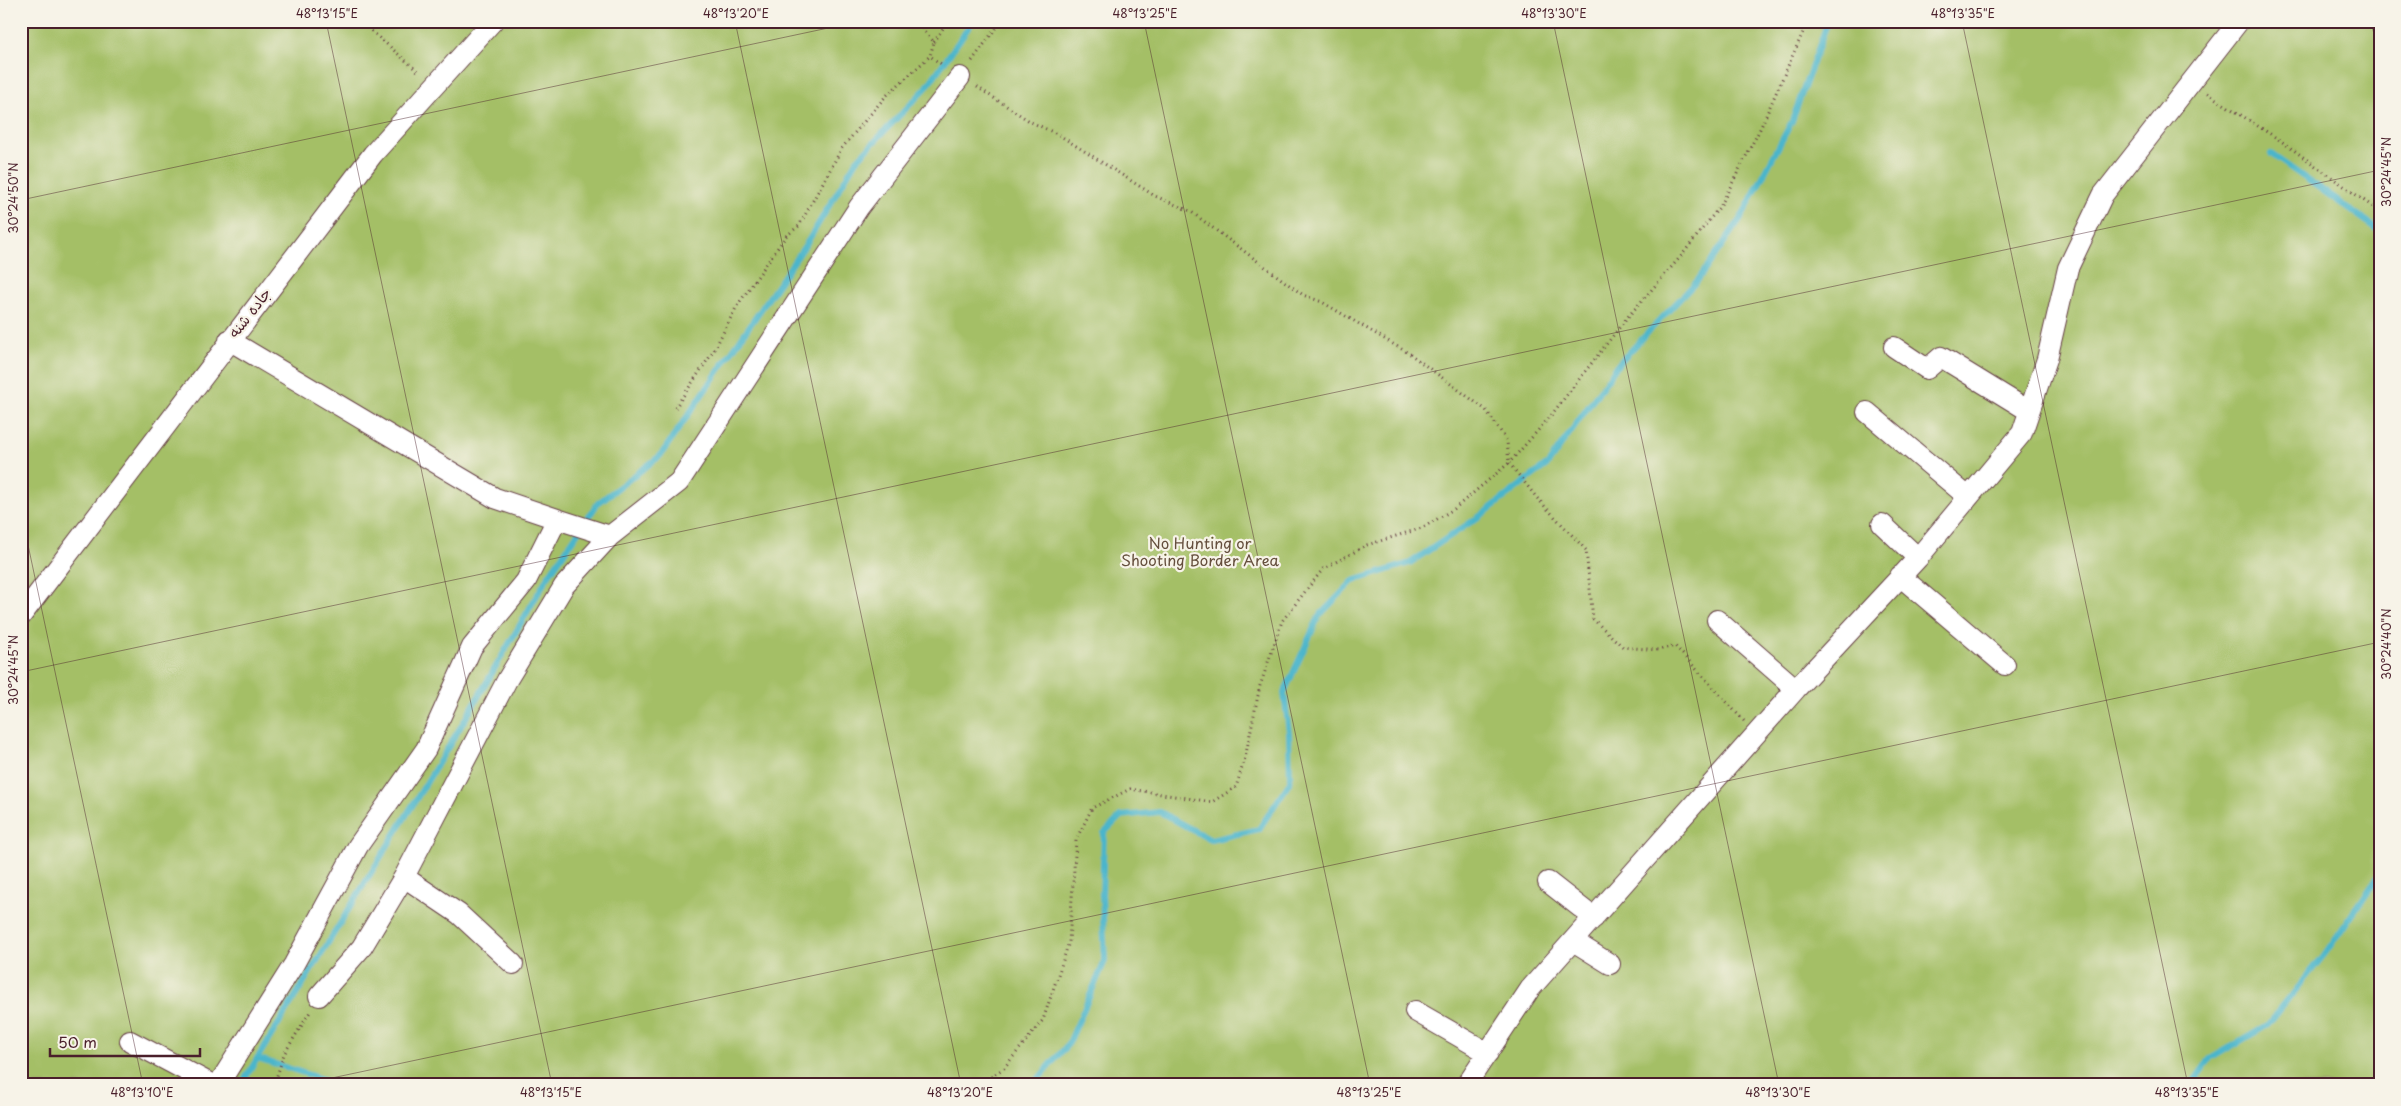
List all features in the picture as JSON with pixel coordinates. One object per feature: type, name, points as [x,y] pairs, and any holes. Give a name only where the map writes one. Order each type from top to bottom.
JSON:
[{"type":"street","name":"جاده شنه","points":[[21,616],[229,340],[373,154],[493,21]]},
{"type":"street","points":[[1466,1085],[1530,989],[1796,689],[1918,558],[2022,433],[2048,359],[2068,268],[2103,195],[2239,21]]},
{"type":"street","points":[[319,996],[362,947],[404,877],[507,680],[564,586],[602,534],[679,482],[859,207],[960,77]]},
{"type":"street","points":[[229,340],[495,498],[602,534]]},
{"type":"street","points":[[1894,347],[1927,369],[1941,357],[2029,412]]},
{"type":"street","points":[[1867,412],[1968,497]]},
{"type":"street","points":[[218,1085],[294,964],[358,846],[426,749],[472,647],[526,581],[563,521]]},
{"type":"street","points":[[1882,524],[1918,558]]},
{"type":"street","points":[[1900,576],[2005,665]]},
{"type":"street","points":[[1717,620],[1796,689]]},
{"type":"street","points":[[404,877],[459,914],[513,964]]},
{"type":"street","points":[[1548,882],[1594,918]]},
{"type":"street","points":[[1573,941],[1610,964]]},
{"type":"street","points":[[1415,1010],[1488,1052]]},
{"type":"street","points":[[130,1041],[213,1085]]},
{"type":"path","points":[[360,21],[434,86]]},
{"type":"path","points":[[914,21],[934,42]]},
{"type":"path","points":[[675,408],[713,352],[737,306],[786,236],[799,226],[842,148],[885,97],[932,57],[934,42],[948,21]]},
{"type":"path","points":[[1001,21],[960,77],[1031,122],[1059,135],[1155,196],[1190,211],[1303,295],[1322,302],[1410,354],[1486,410],[1507,441],[1509,463],[1537,498],[1586,550],[1593,619],[1623,647],[1658,650],[1675,646],[1755,735]]},
{"type":"path","points":[[979,1085],[1004,1068],[1043,1020],[1069,942],[1076,840],[1092,808],[1130,789],[1212,802],[1236,787],[1245,758],[1260,686],[1282,620],[1324,569],[1368,545],[1422,528],[1454,508],[1509,463],[1549,418],[1620,327],[1682,256],[1721,205],[1760,129],[1808,21]]},
{"type":"path","points":[[2191,82],[2233,112],[2281,142],[2380,212]]},
{"type":"path","points":[[274,1085],[284,1054],[319,996]]},
{"type":"green space","name":"No Hunting or Shooting Border Area","points":[[21,21],[2380,21],[2380,1085],[21,1085]]},
{"type":"waterway","points":[[241,1085],[466,718],[547,578],[598,503],[660,456],[808,241],[856,161],[926,88],[973,21]]},
{"type":"waterway","points":[[1033,1085],[1069,1043],[1105,961],[1102,895],[1104,833],[1121,816],[1160,812],[1211,840],[1259,829],[1290,782],[1289,733],[1284,693],[1319,616],[1353,581],[1410,563],[1483,514],[1548,464],[1619,363],[1698,280],[1741,218],[1792,121],[1828,21]]},
{"type":"waterway","points":[[2271,154],[2380,231]]},
{"type":"waterway","points":[[2191,1085],[2210,1059],[2268,1025],[2324,955],[2380,874]]},
{"type":"waterway","points":[[257,1058],[322,1079],[330,1085]]}]
